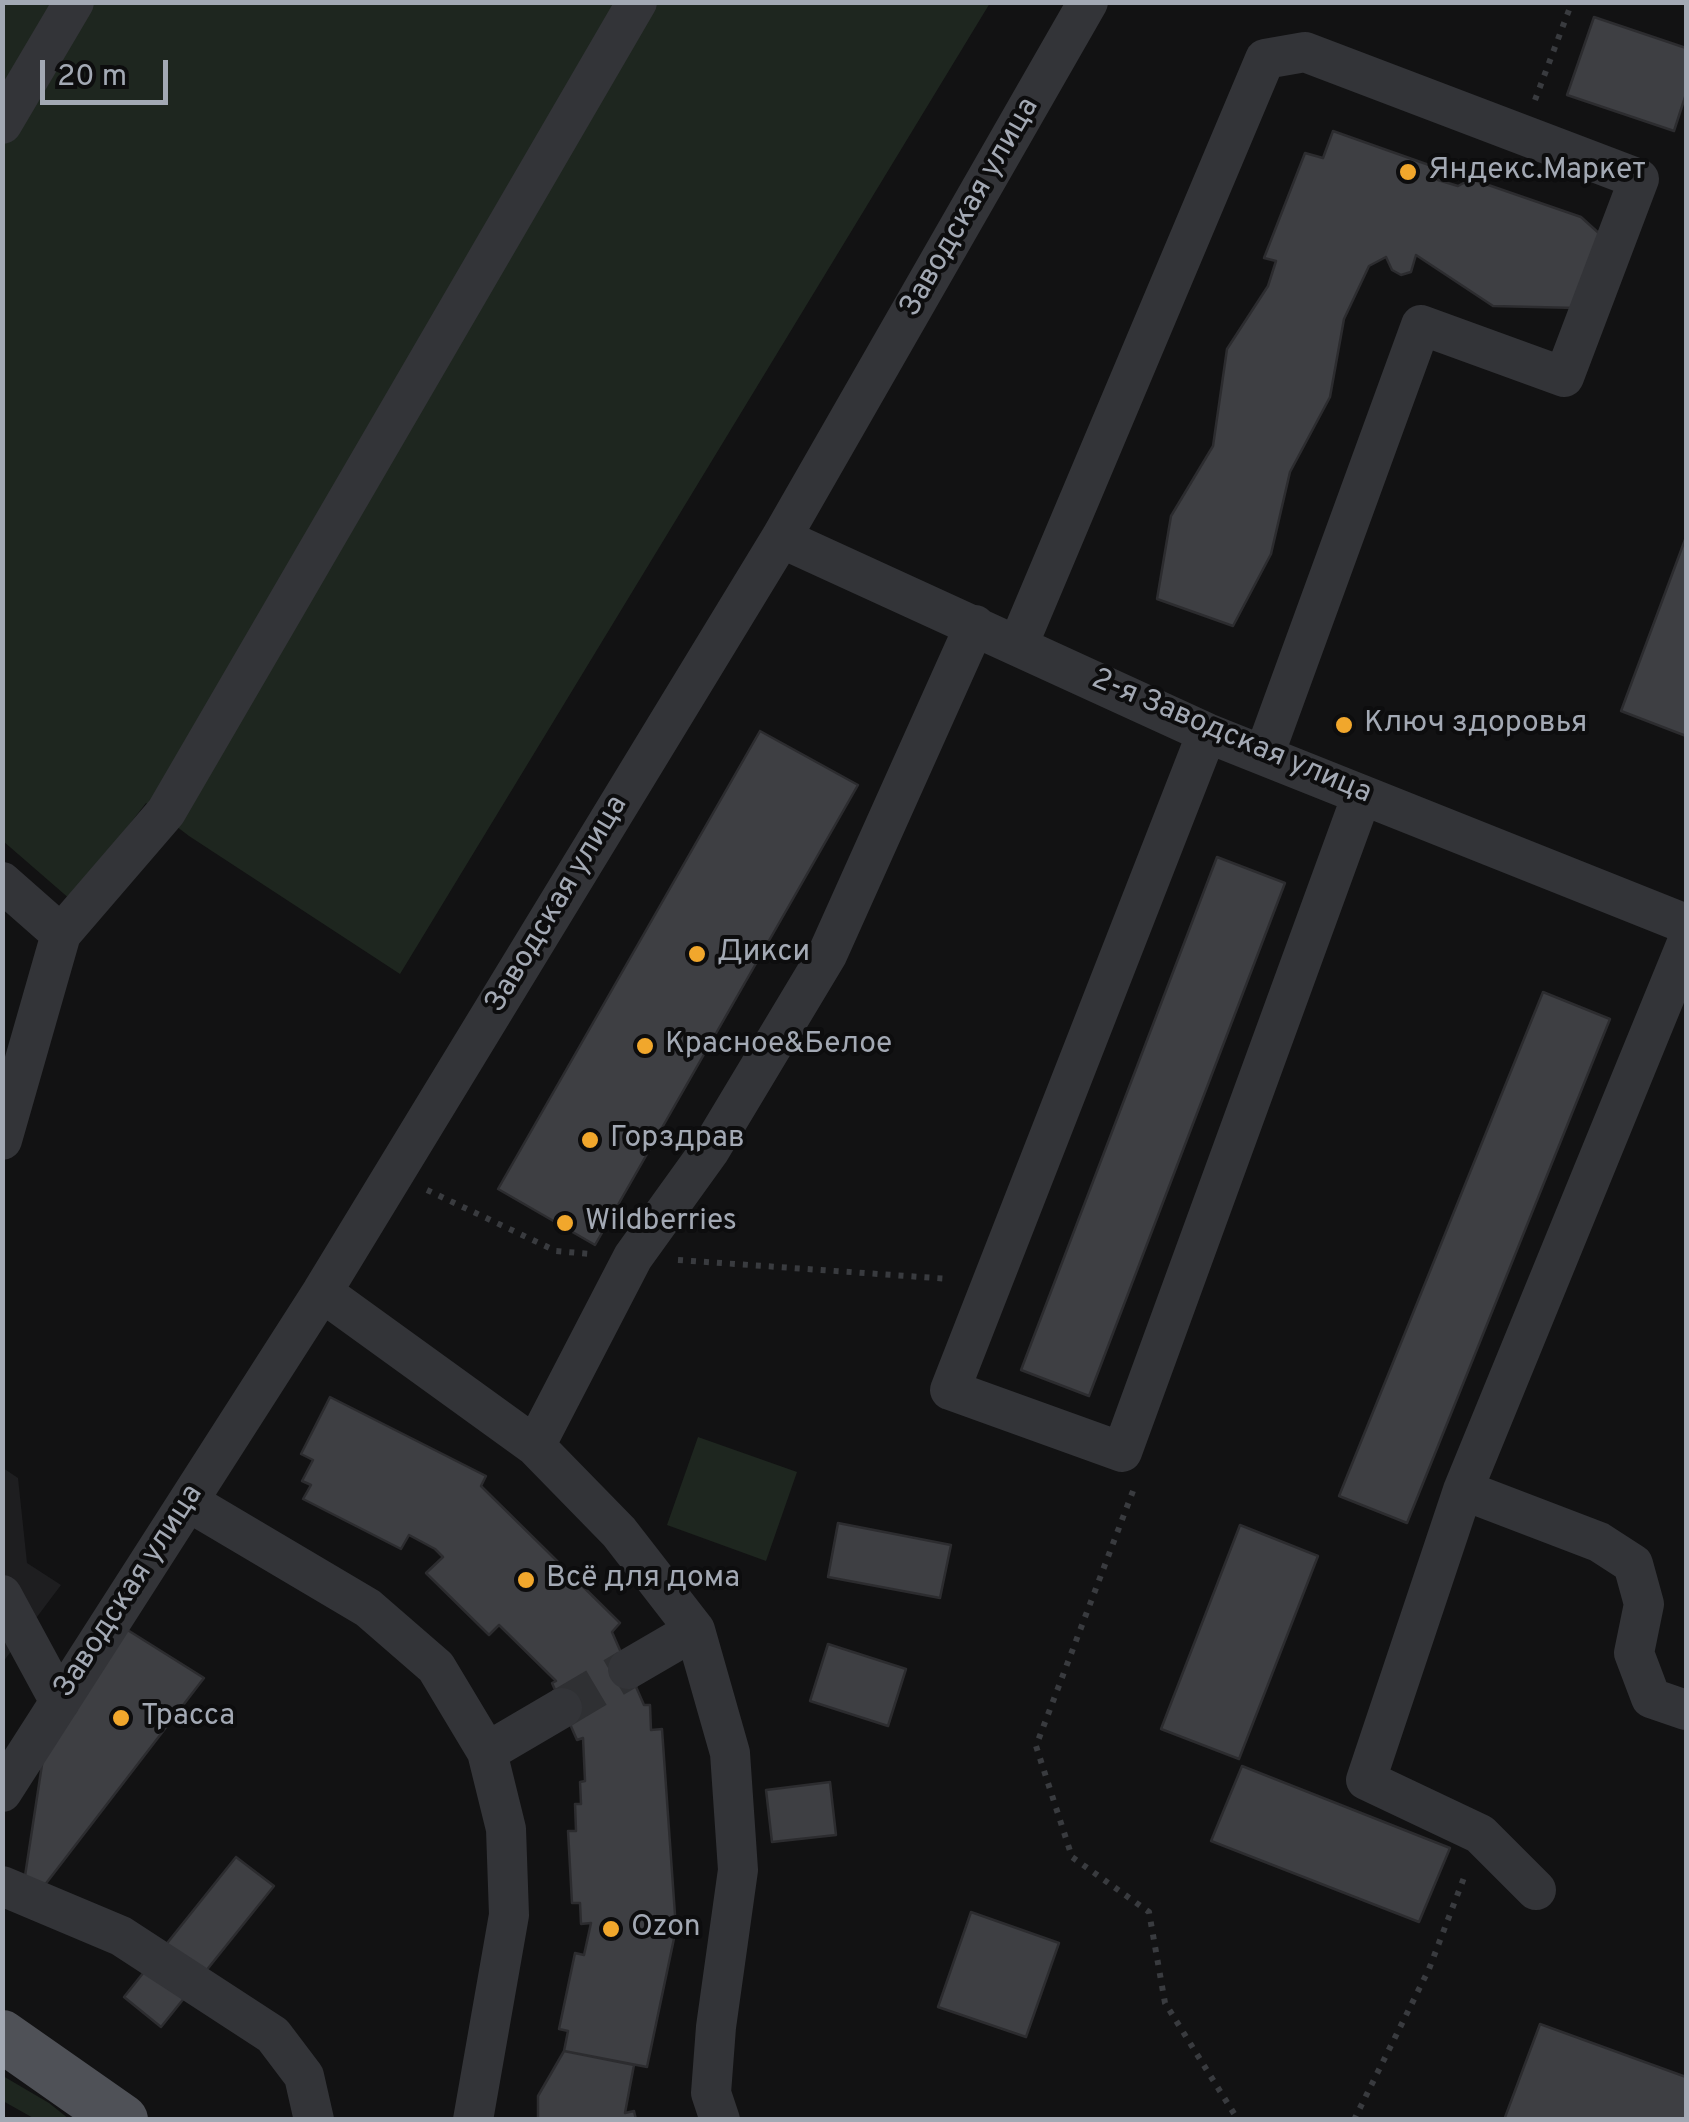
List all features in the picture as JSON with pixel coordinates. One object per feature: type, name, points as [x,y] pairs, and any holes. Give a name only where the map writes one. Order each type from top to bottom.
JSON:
[{"type":"main road","points":[[2,2036],[122,2120]]},
{"type":"street","points":[[2,124],[74,2]]},
{"type":"street","points":[[2,1140],[61,934],[166,812],[637,2]]},
{"type":"street","name":"Заводская улица","points":[[2,1792],[322,1292],[781,538],[1088,2]]},
{"type":"street","points":[[1018,645],[1265,59],[1304,52],[1639,179],[1564,378],[1421,325],[1264,755]]},
{"type":"street","name":"2-я Заводская улица","points":[[781,538],[1208,733],[1686,924]]},
{"type":"street","points":[[535,1446],[633,1257],[710,1150],[827,955],[975,626]]},
{"type":"street","points":[[1208,733],[950,1390],[1122,1452],[1362,795]]},
{"type":"street","points":[[2,882],[61,934]]},
{"type":"street","points":[[1536,1890],[1480,1834],[1366,1780],[1463,1490],[1686,945]]},
{"type":"street","points":[[322,1292],[535,1446],[619,1532],[696,1630],[730,1753],[738,1870],[712,2076],[712,2093],[720,2120]]},
{"type":"street","points":[[1463,1490],[1600,1542],[1633,1564],[1644,1604],[1634,1653],[1651,1698],[1686,1710]]},
{"type":"street","points":[[189,1502],[368,1608],[436,1667],[487,1752],[506,1828],[509,1914],[473,2120]]},
{"type":"street","points":[[2,1595],[60,1702]]},
{"type":"street","points":[[628,1668],[696,1630]]},
{"type":"street","points":[[487,1752],[562,1708]]},
{"type":"street","points":[[2,1886],[76,1913],[145,1949],[273,2035],[304,2076],[314,2120]]},
{"type":"path","points":[[1522,134],[1572,2]]},
{"type":"path","points":[[1134,1488],[1036,1746],[1072,1857],[1149,1912],[1165,2003],[1238,2120]]},
{"type":"path","points":[[1354,2120],[1429,1969],[1480,1834]]},
{"type":"shaded area","points":[[3,3],[990,3],[400,974],[189,836],[146,803],[71,900],[3,841]]},
{"type":"shaded area","points":[[698,1437],[797,1472],[766,1561],[667,1525]]},
{"type":"shaded area","points":[[3,1468],[18,1478],[27,1563],[61,1585],[3,1662]]},
{"type":"shaded area","points":[[3,2076],[69,2119],[35,2119],[3,2101]]},
{"type":"building","points":[[1594,17],[1686,48],[1686,94],[1674,131],[1567,95]]},
{"type":"building","points":[[1333,131],[1429,165],[1438,180],[1458,186],[1471,179],[1581,217],[1602,236],[1576,308],[1493,306],[1416,255],[1411,272],[1401,275],[1392,270],[1386,257],[1369,266],[1344,319],[1330,397],[1290,472],[1271,554],[1233,626],[1157,599],[1171,516],[1213,446],[1227,349],[1268,286],[1276,261],[1264,258],[1305,153],[1323,158]]},
{"type":"building","points":[[1686,537],[1686,736],[1621,711]]},
{"type":"building","points":[[760,731],[858,785],[595,1245],[498,1189]]},
{"type":"building","points":[[1217,857],[1285,883],[1089,1396],[1021,1370]]},
{"type":"building","points":[[1543,992],[1610,1019],[1407,1523],[1339,1496]]},
{"type":"building","points":[[330,1397],[486,1476],[481,1486],[620,1623],[612,1632],[644,1705],[650,1705],[651,1730],[662,1729],[676,1929],[647,2067],[564,2051],[568,2031],[559,2029],[575,1953],[584,1955],[591,1923],[581,1924],[580,1903],[572,1903],[568,1831],[576,1831],[575,1804],[581,1804],[580,1782],[585,1781],[583,1738],[577,1740],[552,1683],[556,1681],[499,1625],[489,1635],[426,1573],[443,1557],[435,1549],[409,1535],[401,1549],[303,1499],[311,1485],[302,1481],[313,1460],[301,1454]]},
{"type":"building","points":[[838,1523],[951,1545],[940,1598],[828,1577]]},
{"type":"building","points":[[1240,1525],[1318,1556],[1239,1759],[1161,1729]]},
{"type":"building","name":"Трасса","points":[[126,1629],[204,1678],[44,1886],[25,1876],[43,1758]]},
{"type":"building","points":[[828,1644],[906,1669],[888,1726],[810,1701]]},
{"type":"building","points":[[1242,1766],[1450,1848],[1419,1922],[1211,1841]]},
{"type":"building","points":[[830,1782],[836,1835],[772,1842],[766,1790]]},
{"type":"building","points":[[236,1857],[274,1886],[161,2027],[124,1997]]},
{"type":"building","points":[[971,1912],[1059,1943],[1026,2037],[938,2007]]},
{"type":"building","points":[[1540,2024],[1686,2077],[1686,2120],[1504,2120]]},
{"type":"building","points":[[564,2051],[634,2065],[625,2113],[634,2111],[636,2120],[538,2120],[538,2096]]},
{"type":"tunnel","points":[[562,1708],[628,1669]]},
{"type":"place","name":"Яндекс.Маркет","points":[[1408,172]]},
{"type":"place","name":"Ключ здоровья","points":[[1344,725]]},
{"type":"place","name":"Дикси","points":[[697,954]]},
{"type":"place","name":"Красное&Белое","points":[[645,1046]]},
{"type":"place","name":"Горздрав","points":[[590,1140]]},
{"type":"place","name":"Wildberries","points":[[565,1223]]},
{"type":"place","name":"Всё для дома","points":[[526,1580]]},
{"type":"place","name":"Трасса","points":[[121,1718]]},
{"type":"place","name":"Ozon","points":[[611,1929]]}]
